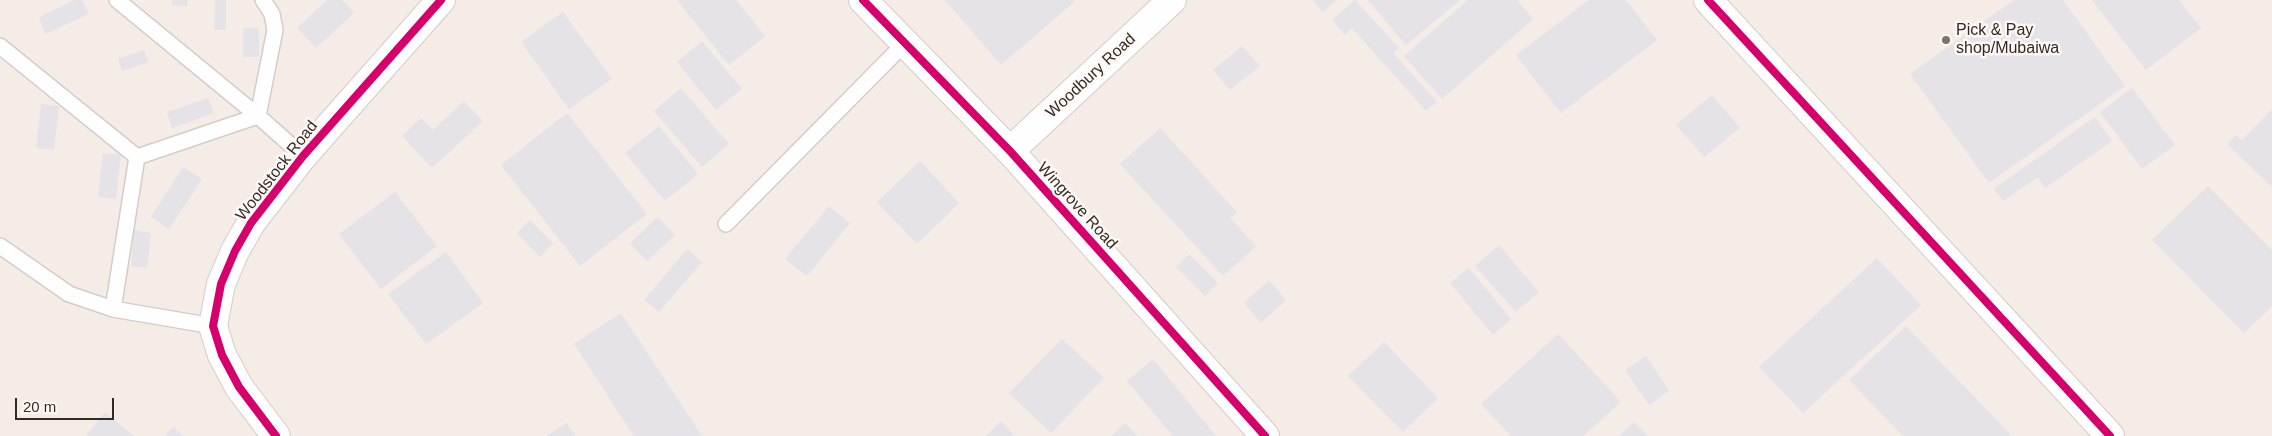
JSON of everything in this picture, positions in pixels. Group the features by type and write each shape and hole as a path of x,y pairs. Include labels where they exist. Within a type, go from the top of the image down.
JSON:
{"street":[{"name":"Woodstock Road","path":"276,436 238,387 222,355 213,326 220,284 234,251 251,223 303,156 441,0"},
{"name":"Wingrove Road","path":"863,0 1010,151 1265,436"},
{"name":"Woodbury Road","path":"1010,151 1172,0"},
{"path":"1708,0 2110,436"}],"lane":[{"path":"117,0 258,116 303,156"},
{"path":"258,116 275,30 272,14 263,0"},
{"path":"726,224 905,43"},
{"path":"0,46 137,158"},
{"path":"137,158 258,116"},
{"path":"113,309 137,158"},
{"path":"0,246 69,294 113,309 213,326"}],"shaded area":[{"path":"0,0 2272,0 2272,436 0,436"}],"building":[{"path":"74,0 82,0 89,14 45,34 39,17"},
{"path":"172,0 188,0 187,6 172,5"},
{"path":"215,0 226,0 226,30 214,30"},
{"path":"327,0 342,0 354,13 316,48 297,28"},
{"path":"677,0 736,0 765,36 729,65"},
{"path":"945,0 1074,0 1075,1 1001,65"},
{"path":"1313,0 1337,0 1323,12"},
{"path":"1355,0 1399,48 1393,53 1437,102 1426,111 1352,28 1345,35 1332,20"},
{"path":"1368,0 1460,0 1406,45"},
{"path":"1468,0 1517,0 1533,19 1442,99 1404,56"},
{"path":"1589,0 1626,0 1657,40 1561,113 1516,55"},
{"path":"2014,0 2063,0 2125,86 1989,183 1910,74"},
{"path":"2092,0 2179,0 2201,28 2146,70"},
{"path":"563,12 612,79 569,109 521,42"},
{"path":"243,28 259,28 259,57 243,57"},
{"path":"702,41 742,89 716,110 677,62"},
{"path":"1242,46 1260,66 1230,90 1213,70"},
{"path":"144,50 148,62 122,71 118,59"},
{"path":"681,88 729,144 702,167 654,111"},
{"path":"2132,88 2175,145 2142,169 2100,112"},
{"path":"1712,95 1740,128 1704,157 1676,125"},
{"path":"208,98 214,113 172,128 167,112"},
{"path":"464,101 483,121 432,168 402,136 421,118 433,130"},
{"path":"41,104 59,106 54,150 36,148"},
{"path":"2272,109 2272,187 2227,144 2236,135 2242,140"},
{"path":"567,113 647,214 580,266 501,165"},
{"path":"2095,117 2112,141 2045,188 2038,177 2003,201 1994,189"},
{"path":"659,126 698,174 665,201 625,153"},
{"path":"1160,128 1237,212 1230,218 1256,246 1223,276 1120,164"},
{"path":"103,153 121,155 116,199 98,197"},
{"path":"920,161 959,203 917,244 877,202"},
{"path":"183,167 202,179 169,229 151,217"},
{"path":"2208,186 2272,250 2272,306 2244,333 2152,240"},
{"path":"395,192 437,246 381,289 339,234"},
{"path":"829,206 850,223 807,276 785,259"},
{"path":"658,217 675,235 647,261 630,243"},
{"path":"530,220 553,243 540,257 517,233"},
{"path":"134,230 151,233 147,268 131,266"},
{"path":"1499,245 1539,292 1516,312 1475,266"},
{"path":"687,249 702,262 659,312 644,300"},
{"path":"446,252 483,303 426,344 388,294"},
{"path":"1189,254 1218,283 1205,296 1176,267"},
{"path":"1877,258 1921,305 1803,413 1759,367"},
{"path":"1469,268 1511,319 1493,335 1450,283"},
{"path":"1269,280 1286,300 1261,323 1244,303"},
{"path":"621,313 702,436 634,436 574,344"},
{"path":"1906,326 2012,436 1903,436 1849,380"},
{"path":"1558,334 1621,402 1583,436 1511,436 1481,404"},
{"path":"1062,339 1104,378 1051,433 1009,393"},
{"path":"1384,342 1438,398 1403,432 1348,376"},
{"path":"1646,356 1669,391 1649,405 1625,370"},
{"path":"1153,359 1216,436 1173,436 1127,381"},
{"path":"105,412 134,436 86,436"},
{"path":"1001,421 1015,436 986,436"},
{"path":"1634,422 1648,436 1619,436"},
{"path":"567,423 576,436 546,436"},
{"path":"1125,423 1138,436 1111,436"},
{"path":"173,427 184,436 165,436"}],"cycle path":[{"path":"276,436 239,387 222,355 213,326 221,284 235,251 251,223 303,156 441,0"},
{"path":"863,0 1010,151 1265,436"},
{"path":"1708,0 2110,436"}],"place":[{"name":"Pick & Pay shop/Mubaiwa","path":"1946,40"}]}
